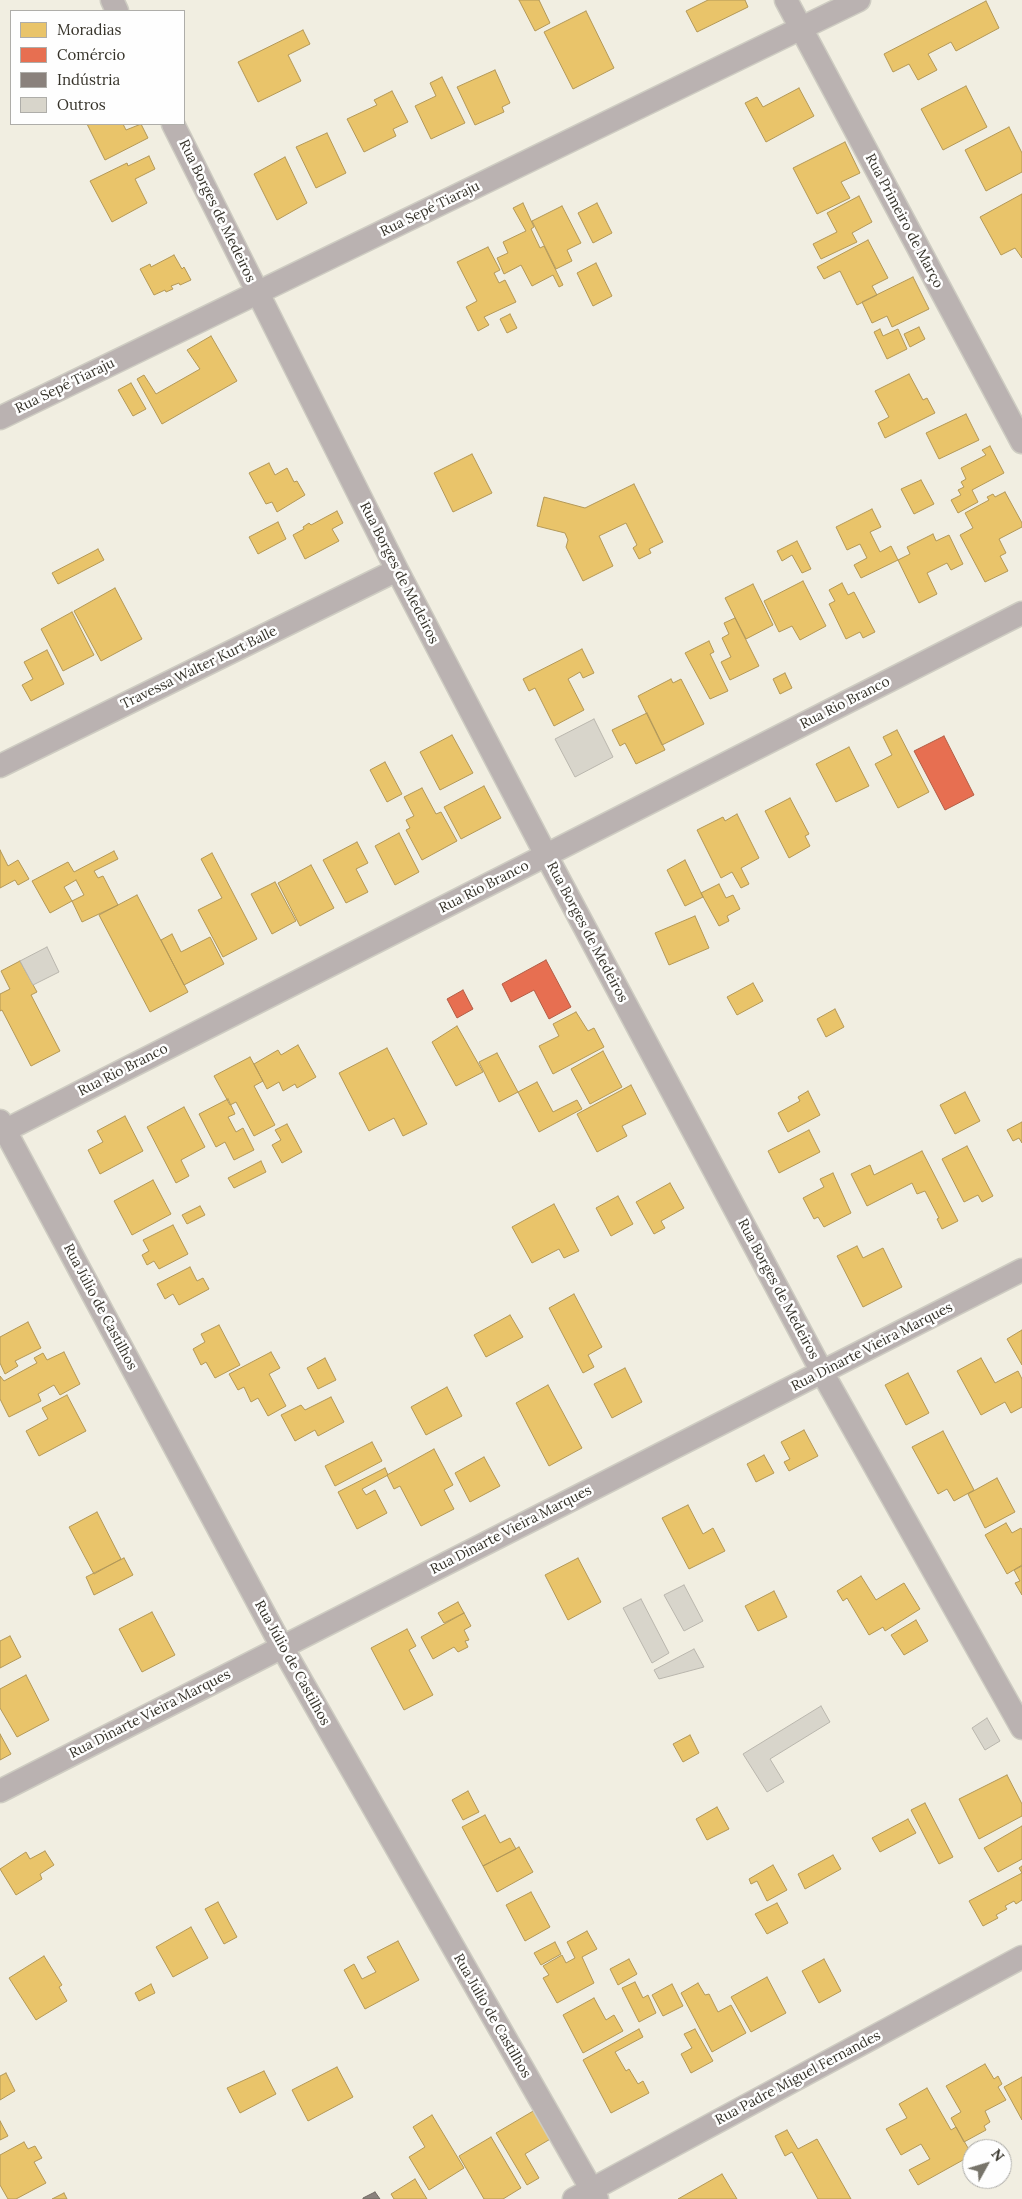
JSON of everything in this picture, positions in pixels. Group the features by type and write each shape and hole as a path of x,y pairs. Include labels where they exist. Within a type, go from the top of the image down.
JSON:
{"street":[{"name":"Rua Primeiro de Março","path":"786,0 1022,442"},
{"name":"Rua Sepé Tiaraju","path":"0,418 859,0"},
{"name":"Rua Borges de Medeiros","path":"173,125 397,570 546,855 822,1372 1022,1728"},
{"name":"Travessa Walter Kurt Balle","path":"0,766 397,570"},
{"name":"Rua Rio Branco","path":"2,1128 1022,613"},
{"name":"Rua Júlio de Castilhos","path":"2,1128 282,1647 587,2196"},
{"name":"Rua Dinarte Vieira Marques","path":"0,1791 1022,1270"},
{"name":"Rua Padre Miguel Fernandes","path":"587,2196 1022,1957"}],"building: Moradias":[{"path":"519,0 539,0 550,23 535,31"},
{"path":"708,0 745,0 748,7 697,32 686,11"},
{"path":"986,1 999,28 956,51 951,42 928,54 937,70 918,80 909,64 893,72 884,54"},
{"path":"586,11 614,68 573,89 544,32"},
{"path":"303,30 310,44 288,55 301,81 258,102 238,62"},
{"path":"495,70 510,103 502,107 504,112 475,125 457,87"},
{"path":"442,77 465,123 431,139 415,106 436,96 430,83"},
{"path":"966,86 987,127 943,150 921,109"},
{"path":"799,88 814,116 766,142 745,103 757,97 763,107"},
{"path":"392,91 408,122 393,129 396,136 364,152 347,119 377,105 374,100"},
{"path":"88,125 124,125 126,130 142,125 148,138 105,160"},
{"path":"1009,127 1022,153 1022,172 986,191 965,150"},
{"path":"327,133 346,173 316,188 296,147"},
{"path":"845,142 860,173 841,182 850,198 817,214 793,168"},
{"path":"149,156 155,169 135,179 147,203 112,222 90,181 127,163 128,166"},
{"path":"285,157 307,203 277,220 254,174"},
{"path":"1022,194 1022,258 1015,248 1001,255 980,217"},
{"path":"859,196 872,222 852,233 857,242 821,259 813,244 837,232 827,213"},
{"path":"523,203 534,227 531,229 540,248 544,246 563,285 559,287 553,275 532,286 521,265 504,274 497,258 508,253 503,242 526,231 513,208"},
{"path":"597,203 612,233 593,243 578,213"},
{"path":"562,206 581,243 567,250 572,261 556,269 532,221"},
{"path":"868,240 888,278 872,286 877,295 857,305 840,271 824,279 817,267"},
{"path":"488,247 500,270 494,273 499,283 505,280 516,302 484,317 489,325 478,331 466,307 477,301 457,262"},
{"path":"174,255 182,269 184,267 191,280 180,285 179,283 171,286 173,289 154,295 140,269 150,264 151,267"},
{"path":"596,263 612,296 593,306 577,273"},
{"path":"913,277 929,309 892,327 887,316 872,323 862,302"},
{"path":"510,314 517,328 507,333 500,319"},
{"path":"919,327 925,339 910,347 904,334"},
{"path":"880,329 883,336 898,329 907,349 887,359 874,332"},
{"path":"211,336 237,381 162,424 137,379 144,375 156,394 200,369 187,350"},
{"path":"909,374 923,400 927,398 935,413 885,438 878,423 889,417 875,391"},
{"path":"131,383 146,409 133,416 118,390"},
{"path":"966,414 979,440 939,459 926,433"},
{"path":"990,446 1004,473 972,490 978,502 958,513 951,500 961,495 958,490 964,487 961,482 966,479 961,468 986,455 982,450"},
{"path":"472,454 492,493 453,512 434,473"},
{"path":"269,463 275,475 287,468 294,482 297,481 305,495 277,512 272,502 266,504 249,473"},
{"path":"921,480 934,504 914,514 901,489"},
{"path":"634,484 663,542 649,549 651,553 639,559 633,548 637,545 626,523 599,536 613,566 583,581 566,547 568,540 565,533 537,526 544,497 585,508"},
{"path":"1005,492 1022,523 1022,527 999,539 1006,553 1000,556 1008,571 985,582 960,535 973,528 965,513 989,500 987,497 993,494 995,497"},
{"path":"872,509 881,527 870,532 880,552 891,546 898,560 861,578 854,565 867,558 860,544 847,550 836,527"},
{"path":"337,511 343,523 332,529 339,541 305,559 293,535 304,529 303,527 309,523 311,525"},
{"path":"278,522 286,539 258,554 249,537"},
{"path":"933,534 936,541 949,535 963,564 951,570 947,563 927,573 937,594 919,603 898,560 910,554 907,547"},
{"path":"797,541 811,569 802,573 792,555 782,561 777,551"},
{"path":"98,549 104,560 58,584 52,573"},
{"path":"803,581 826,626 800,640 792,626 779,632 764,601"},
{"path":"842,583 848,595 854,592 875,632 863,638 860,632 846,639 829,604 835,601 829,590"},
{"path":"753,584 773,625 746,639 725,598"},
{"path":"115,588 142,639 101,661 74,611"},
{"path":"72,612 94,655 63,671 41,629"},
{"path":"735,618 759,666 730,680 721,662 731,657 722,638 729,634 724,623"},
{"path":"709,641 714,652 710,654 728,691 710,699 685,653"},
{"path":"582,649 594,673 583,678 580,672 568,679 584,710 554,726 535,688 529,691 523,679"},
{"path":"47,650 64,684 31,701 22,685 33,679 24,662"},
{"path":"785,673 792,688 780,694 773,679"},
{"path":"671,679 673,683 681,679 704,724 662,745 638,696"},
{"path":"647,713 665,750 636,764 625,743 620,746 612,730"},
{"path":"897,730 929,792 898,808 875,764 892,755 883,737"},
{"path":"452,735 473,773 440,790 420,752"},
{"path":"849,747 869,786 836,802 816,764"},
{"path":"385,762 402,794 387,802 370,770"},
{"path":"484,786 501,818 461,839 444,807"},
{"path":"422,788 436,814 441,812 457,841 422,860 406,830 410,828 406,820 414,816 404,797"},
{"path":"790,798 809,834 805,836 810,846 789,858 765,811"},
{"path":"737,814 759,858 741,868 749,884 741,888 732,872 721,878 697,830 723,817 725,821"},
{"path":"399,833 419,872 395,885 375,846"},
{"path":"357,842 368,863 356,869 368,892 346,903 323,860"},
{"path":"0,850 8,866 18,860 29,879 18,885 15,880 0,888"},
{"path":"114,851 118,859 94,871 98,878 103,876 118,905 82,922 72,901 50,913 32,881 68,862 74,872","holes":["76,880 84,895 72,901 64,887"]},
{"path":"212,853 257,939 223,957 198,910 222,898 201,859"},
{"path":"685,860 703,897 685,906 667,870"},
{"path":"311,865 334,908 300,926 278,883"},
{"path":"275,882 296,921 272,934 251,894"},
{"path":"719,884 726,898 733,895 740,909 727,916 729,921 719,926 701,893"},
{"path":"137,895 188,992 150,1012 99,915"},
{"path":"695,916 709,948 669,965 655,933"},
{"path":"172,934 181,952 210,937 224,964 184,985 161,940"},
{"path":"20,961 37,992 31,995 60,1051 31,1066 2,1010 0,1011 0,994 10,989 1,971"},
{"path":"753,983 763,1001 737,1015 727,997"},
{"path":"835,1009 844,1027 826,1037 817,1019"},
{"path":"576,1012 588,1031 594,1028 604,1047 553,1074 539,1046 559,1036 553,1024"},
{"path":"457,1026 483,1072 456,1086 432,1042"},
{"path":"298,1045 316,1077 297,1088 295,1084 283,1091 279,1082 267,1089 254,1064 278,1050 281,1055"},
{"path":"387,1048 427,1124 403,1136 394,1118 369,1131 339,1073"},
{"path":"603,1051 622,1087 590,1104 571,1069"},
{"path":"497,1053 518,1092 499,1102 479,1062"},
{"path":"250,1057 263,1081 254,1086 275,1125 254,1136 236,1102 230,1105 214,1076"},
{"path":"537,1082 553,1112 577,1100 582,1109 539,1132 518,1092"},
{"path":"631,1085 646,1114 622,1126 627,1136 597,1152 577,1114"},
{"path":"808,1091 820,1115 788,1132 778,1113 800,1101 798,1097"},
{"path":"965,1092 980,1121 955,1134 940,1105"},
{"path":"228,1099 235,1114 228,1117 236,1132 243,1128 254,1150 234,1160 225,1142 216,1147 199,1114"},
{"path":"184,1107 205,1147 181,1160 189,1176 176,1183 147,1127"},
{"path":"125,1116 143,1151 100,1174 88,1150 103,1142 97,1131"},
{"path":"1022,1122 1022,1143 1019,1138 1013,1141 1007,1130"},
{"path":"287,1124 302,1152 282,1163 272,1145 281,1140 275,1130"},
{"path":"809,1130 820,1152 779,1173 768,1151"},
{"path":"967,1146 993,1196 982,1202 978,1195 964,1202 942,1159"},
{"path":"922,1151 958,1221 942,1229 937,1219 939,1218 925,1191 917,1194 912,1183 867,1206 851,1174 870,1165 874,1175"},
{"path":"261,1161 266,1172 234,1188 228,1178"},
{"path":"833,1173 851,1213 824,1227 818,1217 814,1219 803,1198 824,1187 820,1179"},
{"path":"153,1180 171,1214 132,1235 114,1201"},
{"path":"670,1183 684,1208 661,1221 665,1228 654,1234 636,1202"},
{"path":"618,1196 633,1224 611,1236 596,1208"},
{"path":"554,1204 579,1251 564,1258 559,1249 532,1263 512,1227"},
{"path":"200,1206 205,1215 187,1224 182,1215"},
{"path":"173,1225 188,1254 159,1269 154,1261 147,1265 142,1255 149,1251 143,1240"},
{"path":"857,1246 863,1258 883,1248 902,1287 863,1307 837,1256"},
{"path":"190,1267 197,1281 203,1278 209,1289 179,1305 173,1294 165,1299 157,1284"},
{"path":"574,1294 602,1347 588,1355 594,1367 583,1373 549,1308"},
{"path":"510,1315 523,1337 486,1357 474,1335"},
{"path":"28,1322 41,1348 15,1361 18,1366 5,1374 0,1363 0,1337"},
{"path":"219,1325 240,1365 215,1378 206,1362 201,1365 193,1349 205,1342 201,1334"},
{"path":"1022,1330 1022,1365 1007,1339"},
{"path":"64,1352 80,1384 60,1395 54,1385 38,1394 41,1401 9,1417 0,1399 0,1376 4,1381 37,1363 34,1358 43,1353 47,1360"},
{"path":"271,1352 280,1368 269,1374 286,1406 268,1416 258,1398 251,1402 244,1387 238,1390 229,1374"},
{"path":"325,1358 336,1380 318,1389 307,1368"},
{"path":"981,1358 995,1383 1018,1371 1022,1379 1022,1407 1011,1413 1005,1402 981,1415 957,1371"},
{"path":"625,1368 642,1402 612,1418 594,1384"},
{"path":"908,1373 929,1413 906,1425 885,1385"},
{"path":"548,1385 582,1448 549,1466 516,1403"},
{"path":"447,1387 462,1416 426,1435 411,1407"},
{"path":"67,1395 86,1431 39,1456 26,1431 48,1419 42,1408"},
{"path":"331,1397 344,1422 318,1436 315,1430 295,1441 281,1415 301,1405 305,1410"},
{"path":"804,1430 818,1456 789,1471 784,1462 790,1459 781,1442"},
{"path":"943,1431 974,1490 954,1501 947,1489 938,1494 912,1447"},
{"path":"372,1442 382,1461 335,1486 325,1466"},
{"path":"434,1449 453,1485 444,1490 454,1509 421,1526 400,1486 394,1489 387,1475"},
{"path":"764,1455 774,1473 756,1482 747,1464"},
{"path":"484,1457 500,1486 470,1502 455,1473"},
{"path":"385,1468 388,1475 362,1489 366,1495 375,1490 387,1513 357,1529 338,1492"},
{"path":"997,1478 1015,1512 985,1528 968,1494"},
{"path":"688,1505 703,1534 713,1528 725,1551 689,1569 662,1518"},
{"path":"97,1512 121,1559 94,1574 69,1527"},
{"path":"1006,1523 1012,1533 1021,1528 1022,1530 1022,1565 1007,1574 985,1535"},
{"path":"124,1558 133,1575 94,1595 86,1577"},
{"path":"578,1558 601,1602 568,1620 545,1575"},
{"path":"1022,1566 1022,1595 1015,1583 1020,1581 1014,1570"},
{"path":"861,1576 876,1600 904,1583 920,1609 885,1631 883,1627 869,1635 847,1598 843,1601 837,1591"},
{"path":"774,1591 787,1617 758,1631 745,1606"},
{"path":"458,1602 464,1613 444,1623 438,1613"},
{"path":"152,1612 175,1655 142,1672 119,1629"},
{"path":"464,1613 471,1626 464,1630 469,1640 465,1641 468,1647 458,1652 454,1647 433,1659 421,1637"},
{"path":"916,1620 928,1641 904,1655 891,1635"},
{"path":"407,1629 416,1646 409,1650 433,1695 404,1710 371,1648"},
{"path":"10,1636 21,1657 0,1668 0,1641"},
{"path":"26,1675 49,1720 17,1737 0,1708 0,1689"},
{"path":"0,1734 11,1754 0,1760"},
{"path":"690,1735 699,1753 683,1762 673,1744"},
{"path":"1007,1775 1022,1804 1022,1816 979,1839 959,1799"},
{"path":"468,1791 479,1812 463,1820 452,1800"},
{"path":"925,1803 953,1857 939,1864 911,1810"},
{"path":"717,1807 729,1829 707,1840 696,1819"},
{"path":"485,1815 500,1843 510,1838 516,1849 483,1866 462,1827"},
{"path":"908,1819 916,1833 880,1852 872,1838"},
{"path":"1022,1826 1022,1859 998,1872 984,1848"},
{"path":"519,1847 533,1872 497,1892 483,1866"},
{"path":"45,1851 54,1865 40,1874 42,1879 16,1895 0,1869 26,1852 30,1859"},
{"path":"833,1855 841,1869 805,1889 798,1874"},
{"path":"773,1865 787,1890 767,1901 757,1881 751,1884 749,1879"},
{"path":"1022,1873 1022,1900 1016,1904 1014,1901 1005,1906 1007,1909 996,1915 998,1918 983,1926 969,1901"},
{"path":"531,1892 550,1927 525,1941 506,1905"},
{"path":"218,1902 237,1937 224,1944 205,1909"},
{"path":"777,1903 788,1923 767,1934 755,1914"},
{"path":"191,1927 208,1958 173,1977 156,1947"},
{"path":"587,1931 597,1949 582,1957 594,1983 557,2003 543,1978 549,1975 543,1966 562,1955 566,1963 575,1958 567,1942"},
{"path":"398,1941 419,1980 365,2009 344,1970 354,1964 362,1979 376,1972 367,1957"},
{"path":"555,1942 561,1954 541,1965 534,1953"},
{"path":"44,1956 62,1985 59,1987 67,2001 36,2020 9,1978"},
{"path":"629,1959 637,1974 618,1985 610,1969"},
{"path":"824,1959 841,1991 819,2003 802,1971"},
{"path":"767,1977 786,2013 751,2032 731,1997"},
{"path":"635,1982 643,1998 648,1995 656,2013 639,2022 622,1988"},
{"path":"698,1983 705,1995 709,1994 718,2012 731,2005 746,2033 712,2052 681,1993"},
{"path":"151,1984 155,1993 139,2001 135,1993"},
{"path":"672,1984 683,2006 663,2016 652,1995"},
{"path":"594,1998 606,2020 614,2015 623,2031 583,2053 563,2015"},
{"path":"639,2029 643,2037 615,2052 626,2071 629,2069 638,2084 643,2081 649,2093 611,2113 583,2060"},
{"path":"695,2029 713,2061 691,2073 681,2054 692,2048 684,2034"},
{"path":"985,2064 994,2079 998,2076 1002,2084 998,2087 1006,2100 985,2111 990,2122 984,2126 986,2130 970,2139 962,2139 951,2118 961,2112 946,2086"},
{"path":"337,2067 353,2097 308,2121 292,2090"},
{"path":"264,2071 276,2094 240,2113 227,2088"},
{"path":"6,2073 15,2091 0,2100 0,2076"},
{"path":"1022,2077 1022,2120 1004,2087"},
{"path":"927,2088 951,2130 956,2127 963,2139 962,2161 918,2185 909,2170 930,2159 921,2144 901,2155 886,2129 907,2118 899,2104"},
{"path":"535,2110 552,2138 525,2154 539,2178 527,2185 496,2133"},
{"path":"432,2115 464,2168 429,2190 409,2157 425,2147 413,2127"},
{"path":"0,2121 8,2136 0,2140"},
{"path":"787,2130 798,2149 817,2139 851,2199 818,2199 792,2152 785,2156 775,2136"},
{"path":"491,2137 521,2188 503,2199 484,2199 459,2156"},
{"path":"24,2142 28,2149 35,2146 42,2158 34,2162 46,2183 16,2199 8,2199 0,2185 0,2155"},
{"path":"722,2174 737,2199 678,2199"},
{"path":"415,2179 427,2199 394,2199 391,2194"},
{"path":"64,2193 67,2199 52,2199"}],"building: Comércio":[{"path":"944,736 974,795 945,810 914,751"},
{"path":"546,960 571,1007 549,1019 534,990 511,1002 502,984"},
{"path":"463,990 473,1009 457,1018 447,999"}],"building: Indústria":[{"path":"375,2192 380,2199 363,2199 363,2198"}],"building: Outros":[{"path":"594,719 613,757 575,777 555,739"},
{"path":"47,947 59,972 33,985 20,961"},
{"path":"684,1585 703,1621 684,1631 664,1595"},
{"path":"641,1599 669,1653 652,1663 623,1608"},
{"path":"694,1649 704,1667 659,1679 654,1670"},
{"path":"821,1706 830,1722 770,1759 784,1782 767,1792 743,1754"},
{"path":"987,1718 1000,1741 985,1750 972,1728"}]}
